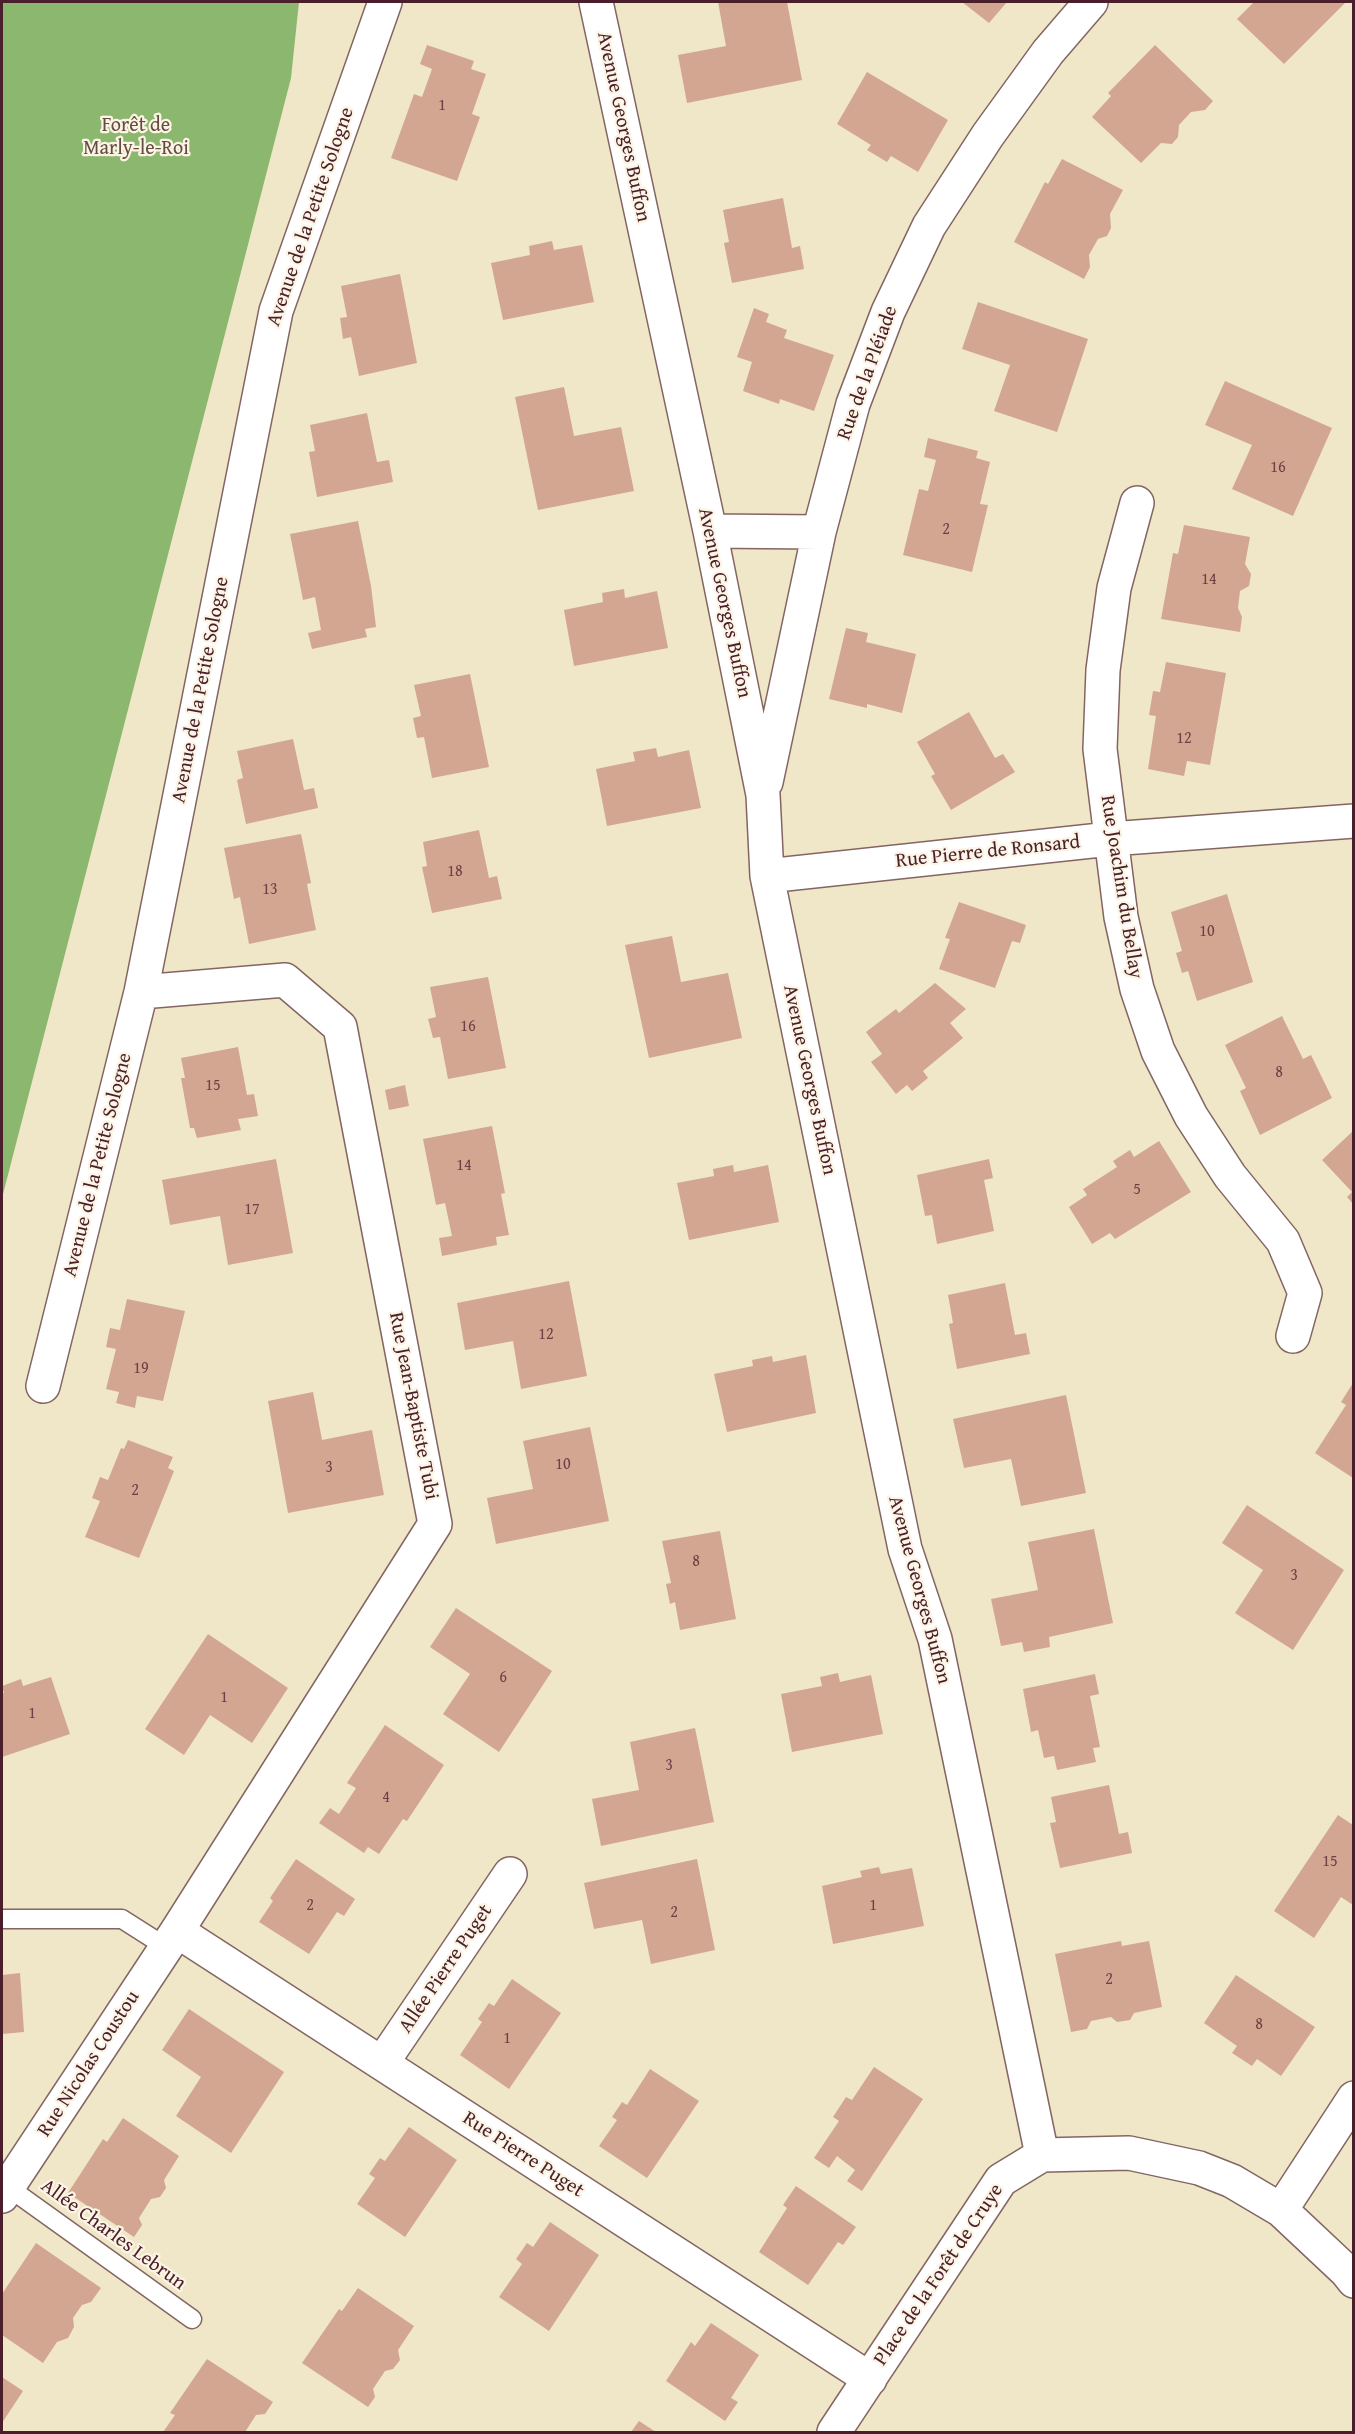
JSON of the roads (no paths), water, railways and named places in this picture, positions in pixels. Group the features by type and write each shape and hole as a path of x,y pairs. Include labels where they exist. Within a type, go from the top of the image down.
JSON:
{"street":[{"name":"Avenue de la Petite Sologne","path":"43,1386 141,992 276,311 384,2"},
{"name":"Avenue Georges Buffon","path":"596,2 710,531 763,795 767,876 905,1549 935,1640 1042,2155"},
{"name":"Rue de la Pléiade","path":"763,795 819,532 853,404 888,312 929,226 994,126 1048,52 1091,2"},
{"name":"Rue Joachim du Bellay","path":"1137,503 1114,588 1103,670 1100,749 1121,917 1135,979 1158,1051 1191,1116 1225,1167 1283,1241 1305,1293 1293,1336"},
{"path":"710,531 819,532"},
{"name":"Rue Pierre de Ronsard","path":"767,876 1110,839 1353,821"},
{"name":"Rue Jean-Baptiste Tubi","path":"141,992 285,980 340,1027 435,1524 171,1939"},
{"name":"Allée Pierre Puget","path":"382,2063 510,1874"},
{"name":"Rue Pierre Puget","path":"171,1939 382,2063 870,2379"},
{"name":"Rue Nicolas Coustou","path":"4,2192 171,1939"},
{"path":"1281,2210 1353,2098"},
{"path":"1042,2155 1129,2153 1199,2168 1232,2181 1281,2210 1346,2271 1353,2281"},
{"name":"Place de la Forêt de Cruye","path":"834,2433 1001,2180 1042,2155"}],"lane":[{"path":"2,1919 122,1918 171,1939"},
{"name":"Allée Charles Lebrun","path":"4,2192 192,2319"}],"park label":[{"name":"Forêt de Marly-le-Roi","path":"136,138"}]}
